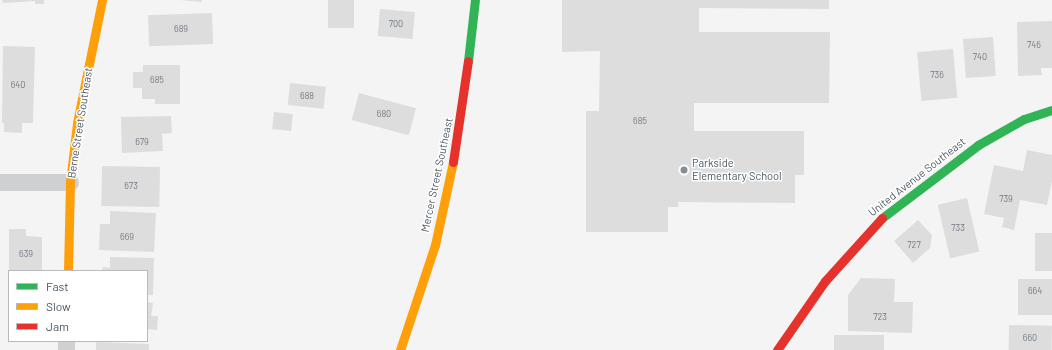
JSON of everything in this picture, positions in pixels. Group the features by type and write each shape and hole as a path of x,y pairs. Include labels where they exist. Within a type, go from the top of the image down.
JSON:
{"street":[{"name":"Berne Street Southeast","path":"68,270 70,182 77,123 102,0"},
{"name":"Mercer Street Southeast","path":"400,350 435,245 458,140 475,0"},
{"name":"United Avenue Southeast","path":"777,350 825,282 881,218 978,145 1024,119 1052,110"},
{"path":"0,182 70,182"}],"building":[{"path":"2,0 44,0 44,4 35,4 35,1 3,3"},
{"path":"180,0 202,0 202,2"},
{"path":"328,0 354,0 354,28 328,28"},
{"path":"562,0 829,0 829,9 699,8 699,32 830,32 829,103 694,103 694,131 804,131 804,175 795,175 795,203 678,202 678,207 668,207 668,232 586,232 586,111 599,111 600,51 562,52"},
{"path":"380,9 415,12 413,39 378,36"},
{"path":"212,13 213,44 149,46 148,15"},
{"path":"1052,21 1052,68 1041,68 1042,75 1018,76 1017,22"},
{"path":"993,37 996,76 966,78 963,39"},
{"path":"3,46 35,47 33,123 22,123 22,133 4,132 4,123 2,123"},
{"path":"953,49 957,98 921,101 917,52"},
{"path":"143,65 180,65 180,104 155,104 155,99 142,99 142,88 133,88 133,72 143,72"},
{"path":"290,83 326,87 324,109 288,105"},
{"path":"359,93 416,108 409,135 352,120"},
{"path":"274,112 293,114 291,131 272,129"},
{"path":"171,116 172,133 162,134 163,151 122,153 121,117"},
{"path":"1027,150 1052,155 1052,181 1047,205 1020,200 1014,230 1002,227 1004,218 984,214 994,165 1023,171"},
{"path":"102,166 160,167 159,207 101,206"},
{"path":"967,198 979,252 950,258 938,205"},
{"path":"110,211 156,213 154,252 99,250 100,224 110,224"},
{"path":"918,220 932,235 930,248 913,263 894,241"},
{"path":"9,229 26,229 26,236 42,237 42,270 9,270"},
{"path":"1035,233 1052,233 1052,271 1035,271"},
{"path":"110,257 154,258 153,295 148,295 148,270 102,270 103,267 110,268"},
{"path":"861,278 895,279 894,302 913,302 912,333 848,331 848,295"},
{"path":"1018,279 1052,279 1052,315 1018,315"},
{"path":"148,302 153,303 151,316 158,316 157,330 148,329"},
{"path":"1009,325 1052,326 1052,350 1009,350"},
{"path":"834,335 884,335 884,350 834,350"},
{"path":"96,342 149,344 149,350 96,350"}],"traffic: fast":[{"path":"468,61 475,0"},
{"path":"882,218 978,145 1024,119 1052,110"}],"traffic: slow":[{"path":"68,270 70,182 77,123 102,0"},
{"path":"400,350 435,245 453,162"}],"traffic: jam":[{"path":"453,162 468,61"},
{"path":"777,350 825,281 882,218"}],"place":[{"name":"Parkside Elementary School","path":"684,170"}]}
